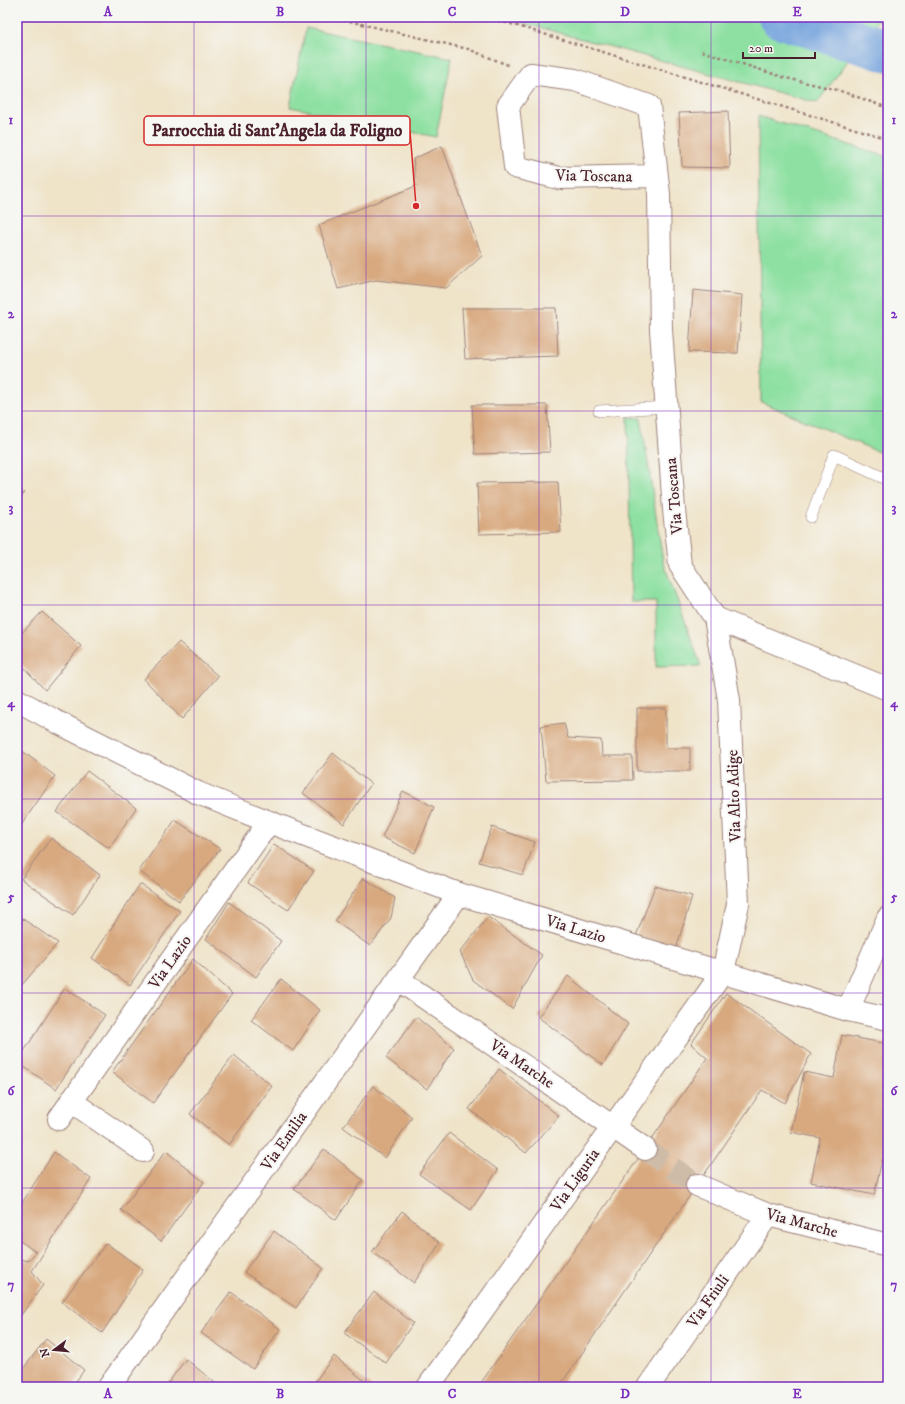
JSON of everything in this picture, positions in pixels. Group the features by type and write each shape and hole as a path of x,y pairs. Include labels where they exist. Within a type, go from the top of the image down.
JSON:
{"street":[{"name":"Via Toscana","path":"657,176 559,178 514,167 508,106 531,74 576,80 650,106 659,194 661,330 680,565 715,618"},
{"path":"715,618 888,689"},
{"name":"Via Alto Adige","path":"715,618 729,700 738,904 723,972"},
{"name":"Via Lazio","path":"17,700 57,722 198,792 269,822 459,894 848,1010 888,1019"},
{"name":"Via Lazio","path":"59,1119 269,822"},
{"name":"Via Emilia","path":"109,1387 459,894"},
{"path":"848,1010 888,918"},
{"name":"Via Liguria","path":"428,1387 723,972"},
{"name":"Via Marche","path":"398,980 645,1149"},
{"path":"71,1101 144,1151"},
{"name":"Via Marche","path":"697,1185 768,1215 888,1245"},
{"name":"Via Friuli","path":"648,1387 768,1215"}],"lane":[{"path":"599,411 667,407"},
{"path":"811,517 834,455 888,480"}],"path":[{"path":"332,17 468,49 531,74"},
{"path":"481,17 510,24 888,139"},
{"path":"702,51 786,78 838,90 888,108"}],"green space":[{"path":"501,17 880,17 817,103"},
{"path":"306,28 452,58 436,137 290,107"},
{"path":"758,116 888,157 888,456 761,402"},
{"path":"628,417 641,418 663,561 701,666 656,667 656,602 631,602"}],"building":[{"path":"728,111 730,168 682,167 679,113"},
{"path":"442,146 482,256 446,288 376,280 338,289 319,225 416,186 413,159"},
{"path":"693,290 742,295 738,353 689,352"},
{"path":"462,308 556,308 558,356 465,359"},
{"path":"472,405 547,405 550,452 475,454"},
{"path":"558,482 561,532 479,534 477,483"},
{"path":"17,486 24,493 17,501"},
{"path":"42,612 81,646 45,690 17,660 17,638"},
{"path":"179,642 218,676 182,719 144,679"},
{"path":"637,708 666,708 666,748 690,748 690,771 637,771"},
{"path":"564,723 568,738 601,740 602,756 632,756 633,780 546,781 541,726"},
{"path":"17,747 55,776 20,827 17,825"},
{"path":"333,753 371,784 344,824 303,793"},
{"path":"87,771 136,808 109,848 57,812"},
{"path":"403,791 434,807 415,853 382,837"},
{"path":"175,820 220,849 179,901 139,871"},
{"path":"492,827 535,842 523,875 479,862"},
{"path":"51,838 100,875 73,915 21,879"},
{"path":"274,844 314,871 288,910 248,883"},
{"path":"363,878 395,898 391,918 370,946 335,921"},
{"path":"140,884 180,911 130,985 92,958"},
{"path":"655,886 692,896 676,949 636,936"},
{"path":"229,902 281,941 256,977 206,939"},
{"path":"17,915 58,943 21,986 17,983"},
{"path":"488,917 542,955 512,1009 473,980 460,952"},
{"path":"193,959 232,994 153,1103 112,1072"},
{"path":"568,976 628,1024 603,1065 538,1017"},
{"path":"281,979 320,1010 293,1051 251,1020"},
{"path":"65,988 105,1015 56,1089 17,1062"},
{"path":"726,993 811,1054 785,1103 762,1090 559,1387 478,1387 707,1058 691,1044"},
{"path":"416,1017 454,1048 427,1089 386,1058"},
{"path":"842,1035 888,1044 888,1162 882,1160 874,1195 811,1182 820,1138 791,1132 804,1072 834,1078"},
{"path":"234,1055 272,1086 229,1145 190,1114"},
{"path":"499,1069 559,1116 526,1153 469,1109"},
{"path":"373,1086 412,1117 385,1158 343,1127"},
{"path":"449,1133 498,1170 471,1210 419,1174"},
{"path":"324,1149 363,1180 336,1220 294,1189"},
{"path":"166,1151 204,1182 161,1241 121,1210"},
{"path":"54,1152 91,1179 32,1271 43,1285 21,1315 17,1312 17,1258 28,1261 36,1252 17,1239 17,1211"},
{"path":"402,1211 440,1243 414,1283 372,1252"},
{"path":"274,1231 323,1268 296,1308 244,1272"},
{"path":"106,1243 143,1270 102,1333 62,1302"},
{"path":"231,1292 280,1329 253,1369 201,1333"},
{"path":"374,1292 413,1323 386,1363 344,1333"},
{"path":"46,1339 84,1370 72,1387 17,1387 17,1377"},
{"path":"334,1356 372,1387 311,1387"},
{"path":"186,1359 220,1387 165,1387"}],"waterway":[{"path":"780,17 888,51"}],"tunnel":[{"path":"645,1149 697,1185"}],"place":[{"name":"Parrocchia di Sant'Angela da Foligno","path":"416,206"}]}
